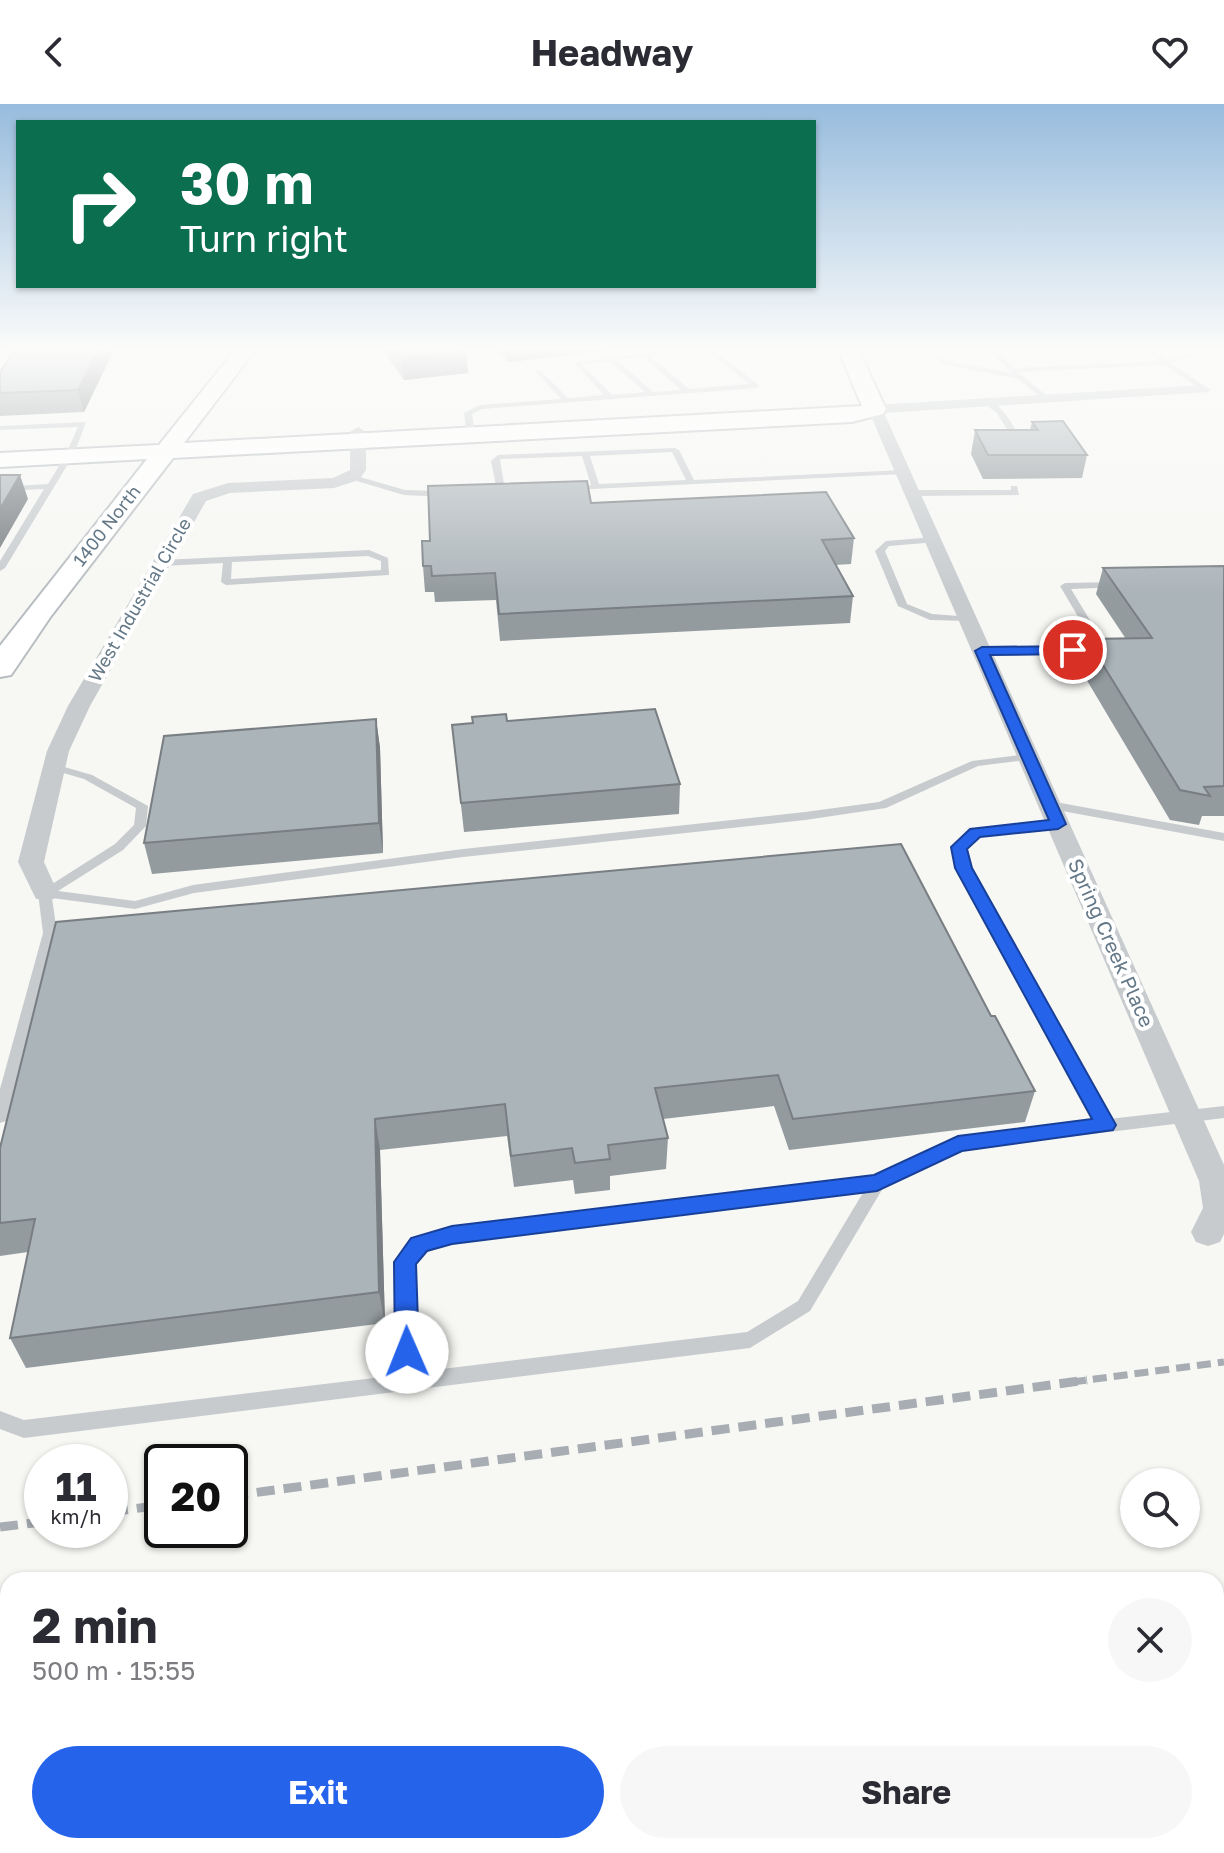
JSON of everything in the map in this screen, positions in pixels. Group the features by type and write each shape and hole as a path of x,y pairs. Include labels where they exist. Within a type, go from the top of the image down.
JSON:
{"street":[{"name":"1400 North","path":"0,668 41,610 181,431"},
{"path":"0,460 71,452 480,431"},
{"name":"Spring Creek Place","path":"885,431 1215,1181 1222,1208 1208,1232"},
{"path":"353,477 358,470 358,437"},
{"path":"0,451 71,452"},
{"name":"West Industrial Circle","path":"45,893 31,862 58,751 79,706 199,498 228,488 334,483 353,477"}],"lane":[{"path":"0,568 71,452 80,431"},
{"path":"1011,431 1020,445"},
{"path":"501,491 495,461 498,457 675,450 691,482"},
{"path":"585,453 596,487"},
{"path":"353,477 404,492 459,493"},
{"path":"565,488 691,482 908,482 1016,493 1014,488"},
{"path":"0,489 50,486"},
{"path":"487,492 517,491"},
{"path":"934,540 886,544 880,551 903,606 930,617 968,619"},
{"path":"162,563 369,553 385,560 386,573 226,582 228,560"},
{"path":"982,651 1103,650 1065,586 1129,585"},
{"path":"45,893 135,905 193,889 313,873 836,812 882,805 976,763 1029,757"},
{"path":"45,893 119,847 140,826 142,806 88,777 54,767"},
{"path":"1105,1125 963,868 959,847 976,833 1054,814 1224,837"},
{"path":"0,1117 50,933 45,893"},
{"path":"408,1382 405,1262 419,1244 452,1235 877,1183 958,1144 1224,1112"},
{"path":"0,1420 24,1429 750,1340 804,1306 877,1183"}],"building":[{"path":"975,431 1070,431 1087,455 988,455"},
{"path":"0,475 20,475 0,509"},
{"path":"587,481 591,503 826,492 854,538 822,540 853,596 499,614 495,573 432,576 431,566 423,566 422,541 430,541 428,486"},
{"path":"1224,566 1224,786 1204,787 1210,796 1180,790 1087,639 1152,638 1103,568"},
{"path":"655,709 680,784 461,803 452,725 473,723 472,717 506,714 507,721"},
{"path":"376,719 379,823 144,843 164,736"},
{"path":"901,844 991,1016 995,1016 1035,1091 793,1119 778,1075 655,1088 668,1138 608,1145 610,1159 575,1163 572,1148 511,1156 505,1104 375,1119 379,1292 10,1338 35,1219 0,1223 0,1148 56,922"}],"railway":[{"path":"1080,1381 1224,1362"},
{"path":"1080,1381 1087,1380"},
{"path":"248,1494 1080,1381"},
{"path":"1072,1382 1080,1381"},
{"path":"128,1510 144,1507"},
{"path":"0,1527 24,1524"}],"route":[{"path":"407,1352 405,1262 419,1244 452,1235 877,1183 958,1144 1105,1125 963,868 959,847 976,833 1058,824 982,651 1073,650"}]}
